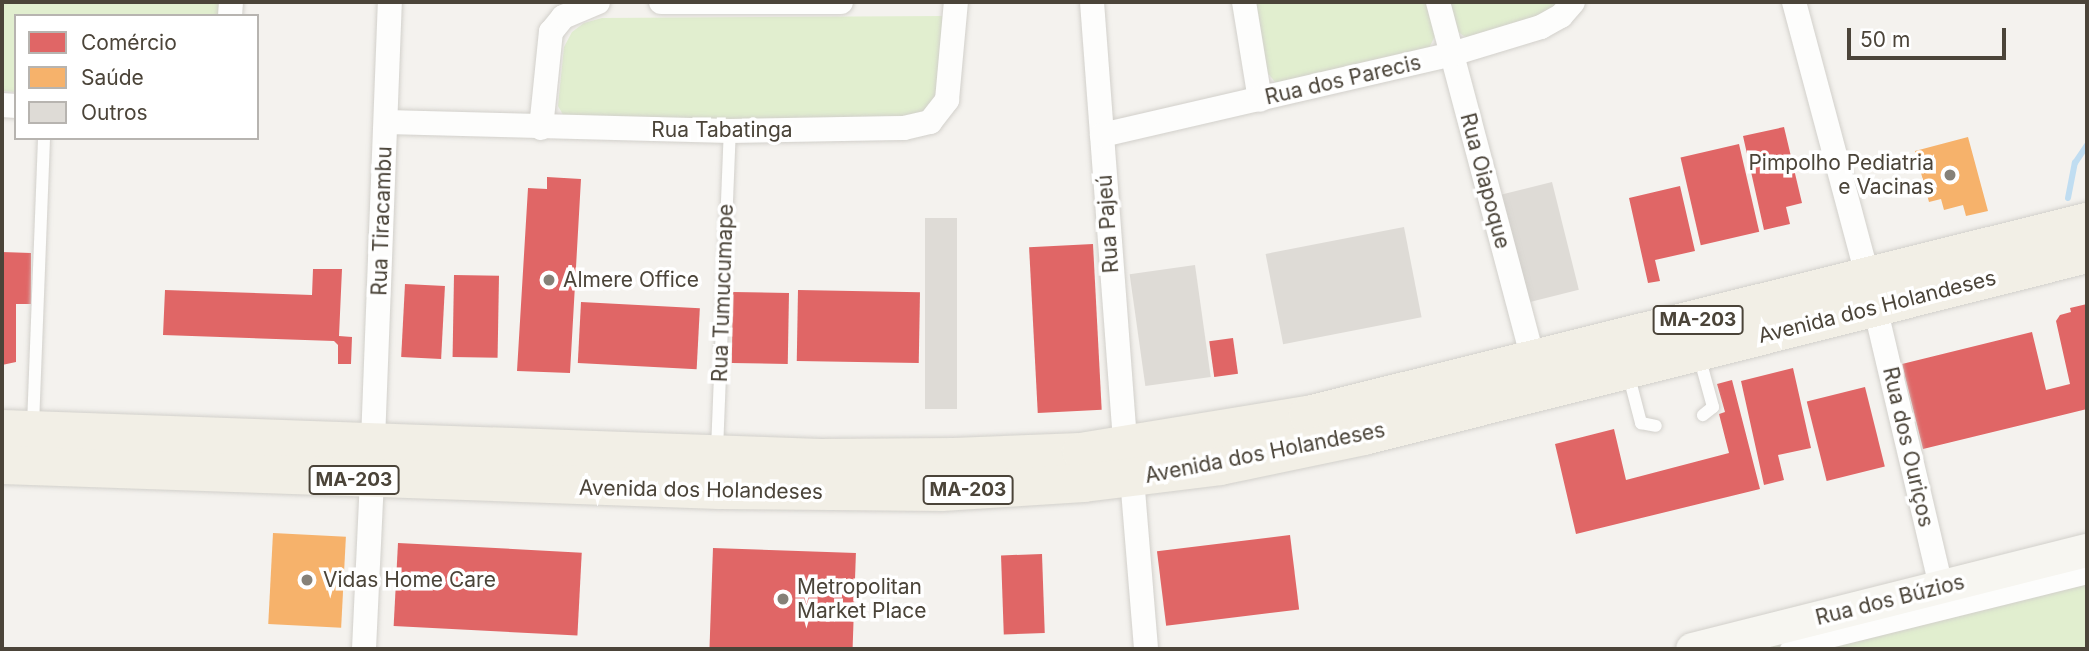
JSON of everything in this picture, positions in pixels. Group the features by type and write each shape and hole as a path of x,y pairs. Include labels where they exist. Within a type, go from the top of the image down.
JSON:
{"main road":[{"name":"Avenida dos Holandeses","path":"17,429 820,458 1081,452 1128,462 1220,466 1364,436 1698,352 2087,222"},
{"name":"Avenida dos Holandeses","path":"2,466 598,488 942,492 1128,462 1533,360 1871,293 2087,254"},
{"path":"124,471 122,449 131,439 231,444 260,437"},
{"path":"296,477 320,468 450,470 458,467 463,460 463,444"},
{"name":"Rua dos Búzios","path":"1692,649 2087,550"}],"street":[{"name":"Rua Tiracambu","path":"373,441 390,2"},
{"path":"541,128 551,32 563,17 598,2"},
{"path":"661,2 841,2"},
{"name":"Rua Tabatinga","path":"386,122 730,131 904,128 930,122 947,100 956,2"},
{"name":"Rua Pajeú","path":"1092,2 1128,462 1146,649"},
{"path":"1244,2 1260,100"},
{"name":"Rua Oiapoque","path":"1437,2 1533,360"},
{"name":"Rua dos Parecis","path":"1102,135 1452,54 1541,27 1561,16 1573,2"},
{"name":"Rua dos Ouriços","path":"1794,2 1871,293 1941,587"},
{"path":"364,649 372,480"},
{"path":"1790,649 2087,575"}],"lane":[{"name":"Rua Tumucumape","path":"716,454 730,131"},
{"path":"17,429 44,140"},
{"path":"1698,352 1713,407 1703,415"},
{"path":"1627,369 1641,423 1656,426"}],"green space":[{"path":"2,2 220,2 221,14 14,14 14,92 2,91"},
{"path":"1258,2 1429,2 1436,34 1427,52 1288,85 1275,82 1267,72 1255,7"},
{"path":"1446,2 1562,2 1554,11 1470,40 1458,32"},
{"path":"943,16 935,101 926,113 905,118 566,120 558,106 564,47 572,32 584,23 602,18"},
{"path":"2087,563 2087,649 1760,649 1944,601"}],"building: Comércio":[{"path":"1784,127 1802,203 1786,207 1790,224 1764,230 1743,136"},
{"path":"1739,144 1759,232 1701,245 1681,157"},
{"name":"Almere Office","path":"547,177 581,179 570,373 517,371 528,188 547,189"},
{"path":"1680,186 1695,251 1655,260 1660,281 1648,283 1629,198"},
{"path":"1093,244 1102,410 1038,413 1029,247"},
{"path":"2,252 31,253 31,304 16,304 16,362 2,365"},
{"path":"313,269 342,269 339,336 352,337 351,364 338,364 338,345 334,341 163,335 165,290 312,295"},
{"path":"454,275 499,276 498,358 453,357"},
{"path":"405,284 445,286 441,359 401,357"},
{"path":"798,290 920,292 919,363 797,361"},
{"path":"733,292 789,293 788,364 732,363"},
{"path":"581,302 700,308 697,369 578,363"},
{"path":"2087,304 2087,409 1923,449 1902,364 2032,332 2046,390 2070,384 2056,321 2060,315 2071,312 2070,308"},
{"path":"1233,338 1238,374 1214,377 1209,341"},
{"path":"1793,368 1811,448 1778,455 1784,480 1764,485 1741,381"},
{"path":"1732,380 1760,489 1576,534 1555,444 1614,429 1626,480 1729,453 1719,414 1725,412 1717,384"},
{"path":"1865,387 1885,467 1827,481 1807,402"},
{"path":"1290,535 1299,609 1166,626 1157,551"},
{"path":"398,543 582,553 577,636 394,626"},
{"name":"Metropolitan Market Place","path":"713,548 856,553 853,649 710,647"},
{"path":"1042,554 1045,633 1004,634 1001,555"}],"building: Saúde":[{"name":"Pimpolho Pediatria e Vacinas","path":"1968,137 1988,211 1966,216 1963,205 1944,210 1941,199 1929,202 1915,151"},
{"name":"Vidas Home Care","path":"273,533 346,537 341,628 268,624"}],"building: Outros":[{"path":"1552,182 1579,290 1523,304 1496,196"},
{"path":"925,218 957,218 957,409 925,409"},
{"path":"1404,227 1422,317 1283,344 1266,254"},
{"path":"1195,265 1211,377 1145,386 1130,274"}],"waterway":[{"path":"2068,198 2075,163 2087,145"}],"place":[{"name":"Pimpolho Pediatria e Vacinas","path":"1950,175"},
{"name":"Almere Office","path":"549,280"},
{"name":"Vidas Home Care","path":"307,580"},
{"name":"Metropolitan Market Place","path":"783,599"}]}
